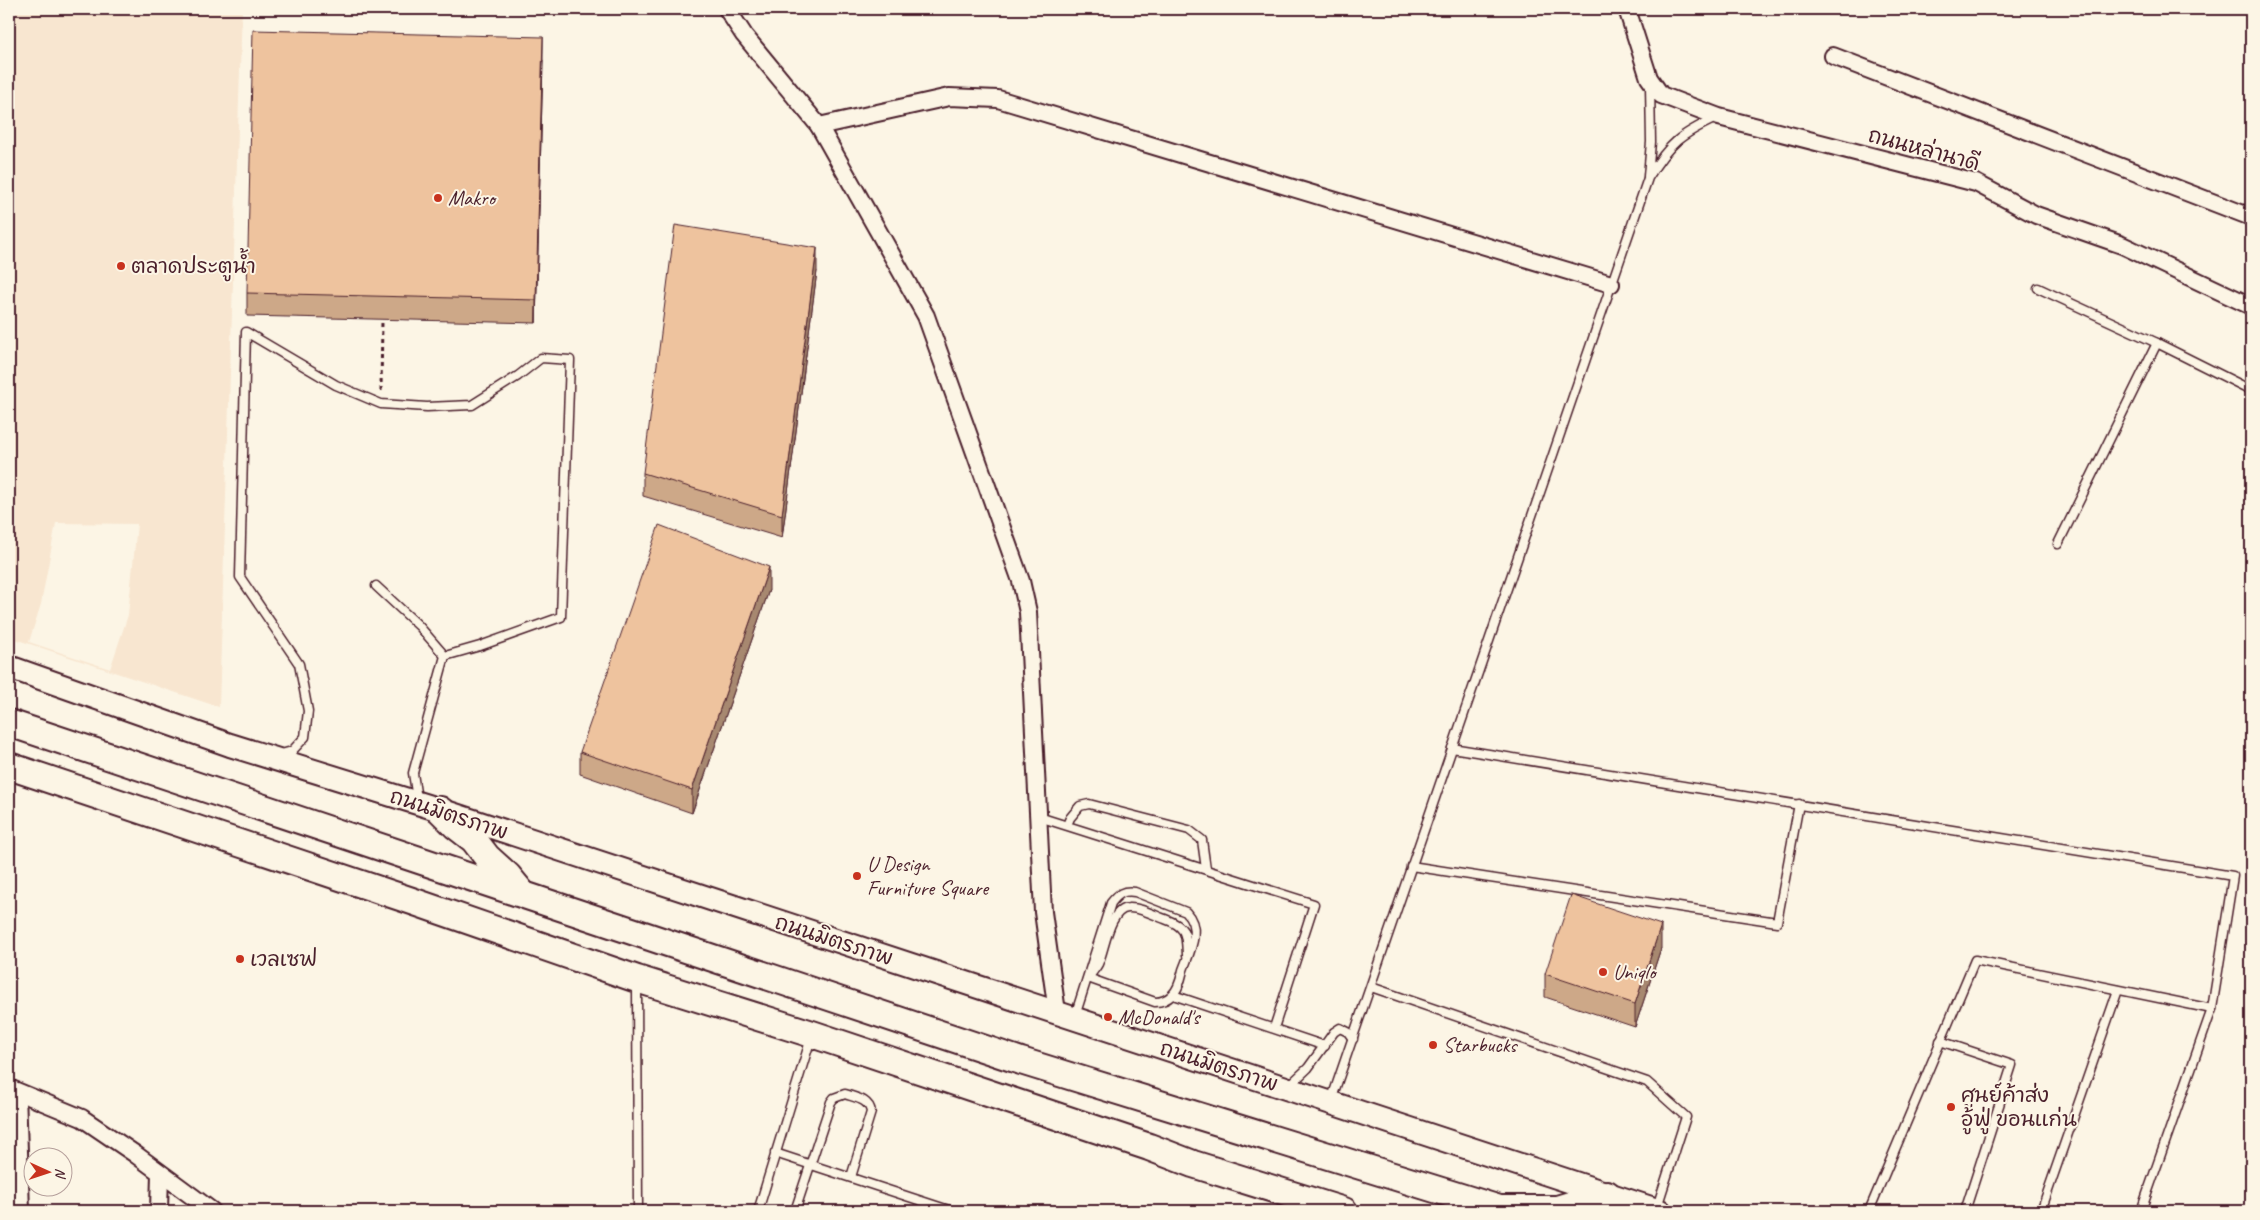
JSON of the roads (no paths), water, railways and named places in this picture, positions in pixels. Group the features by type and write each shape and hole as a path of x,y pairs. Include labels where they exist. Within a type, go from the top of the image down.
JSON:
{"main road":[{"name":"ถนนมิตรภาพ","path":"9,667 267,756 429,806 1658,1211"},
{"path":"9,724 1020,1061 1502,1210 1557,1209 1607,1194"},
{"path":"9,766 412,901 637,979 812,1034 1141,1144 1193,1164 1344,1211"},
{"path":"429,806 474,840 487,857 508,876 523,894"}],"street":[{"path":"727,9 744,35 819,126 926,316 1021,581 1028,612 1044,912 1066,1015"},
{"name":"ถนนหล่านาดี","path":"1627,9 1649,78 1661,95 1720,117 1976,183 2036,215 2122,245 2251,306"},
{"path":"1833,56 2251,217"},
{"path":"819,126 949,97 998,99 1611,284"},
{"path":"21,1211 13,1090 82,1118 212,1211"},
{"path":"160,1173 160,1211"}],"lane":[{"path":"1648,178 1651,98 1649,78"},
{"path":"1330,1103 1648,178 1663,153 1680,136 1720,117"},
{"path":"2038,288 2157,343 2251,390"},
{"path":"267,756 292,752 305,737 308,711 299,664 240,577 246,332 336,385 381,404 427,407 472,405 518,376 541,358 570,360 561,617 480,646 445,656"},
{"path":"2058,544 2157,343"},
{"path":"376,586 419,626 445,656"},
{"path":"429,806 413,773 445,656"},
{"path":"1452,748 2233,876 2212,1009 2141,1211"},
{"path":"1067,825 1080,806 1089,804 1190,830 1202,840 1206,870"},
{"path":"1411,866 1777,922 1799,804"},
{"path":"1039,817 1314,904 1274,1028"},
{"path":"1126,890 1186,912 1191,917 1194,930 1193,943 1173,995 1166,1000 1155,1002 1088,978 1091,962 1111,903 1118,894 1126,890"},
{"path":"1066,1015 1098,964 1114,917 1124,909 1130,908 1177,924 1186,937 1187,961"},
{"path":"1869,1211 1975,960 2212,1009"},
{"path":"637,979 638,1211"},
{"path":"1371,987 1646,1082 1686,1117 1658,1211"},
{"path":"2041,1211 2118,990"},
{"path":"1173,995 1325,1046"},
{"path":"1286,1088 1308,1068 1334,1032 1340,1028 1348,1032 1353,1039"},
{"path":"758,1211 812,1034"},
{"path":"1940,1041 2012,1065 1965,1211"},
{"path":"795,1211 831,1102 834,1098 845,1094 866,1102 870,1106 871,1112 851,1177"},
{"path":"776,1153 952,1211"}],"place":[{"name":"Makro","path":"438,198"},
{"name":"ตลาดประตูน้ำ","path":"121,266"},
{"name":"U Design Furniture Square","path":"857,876"},
{"name":"เวลเซฟ","path":"240,959"},
{"name":"Uniqlo","path":"1603,972"},
{"name":"McDonald's","path":"1108,1017"},
{"name":"Starbucks","path":"1433,1045"},
{"name":"ศูนย์ค้าส่ง อู้ฟู่ ขอนแก่น","path":"1951,1107"}]}
